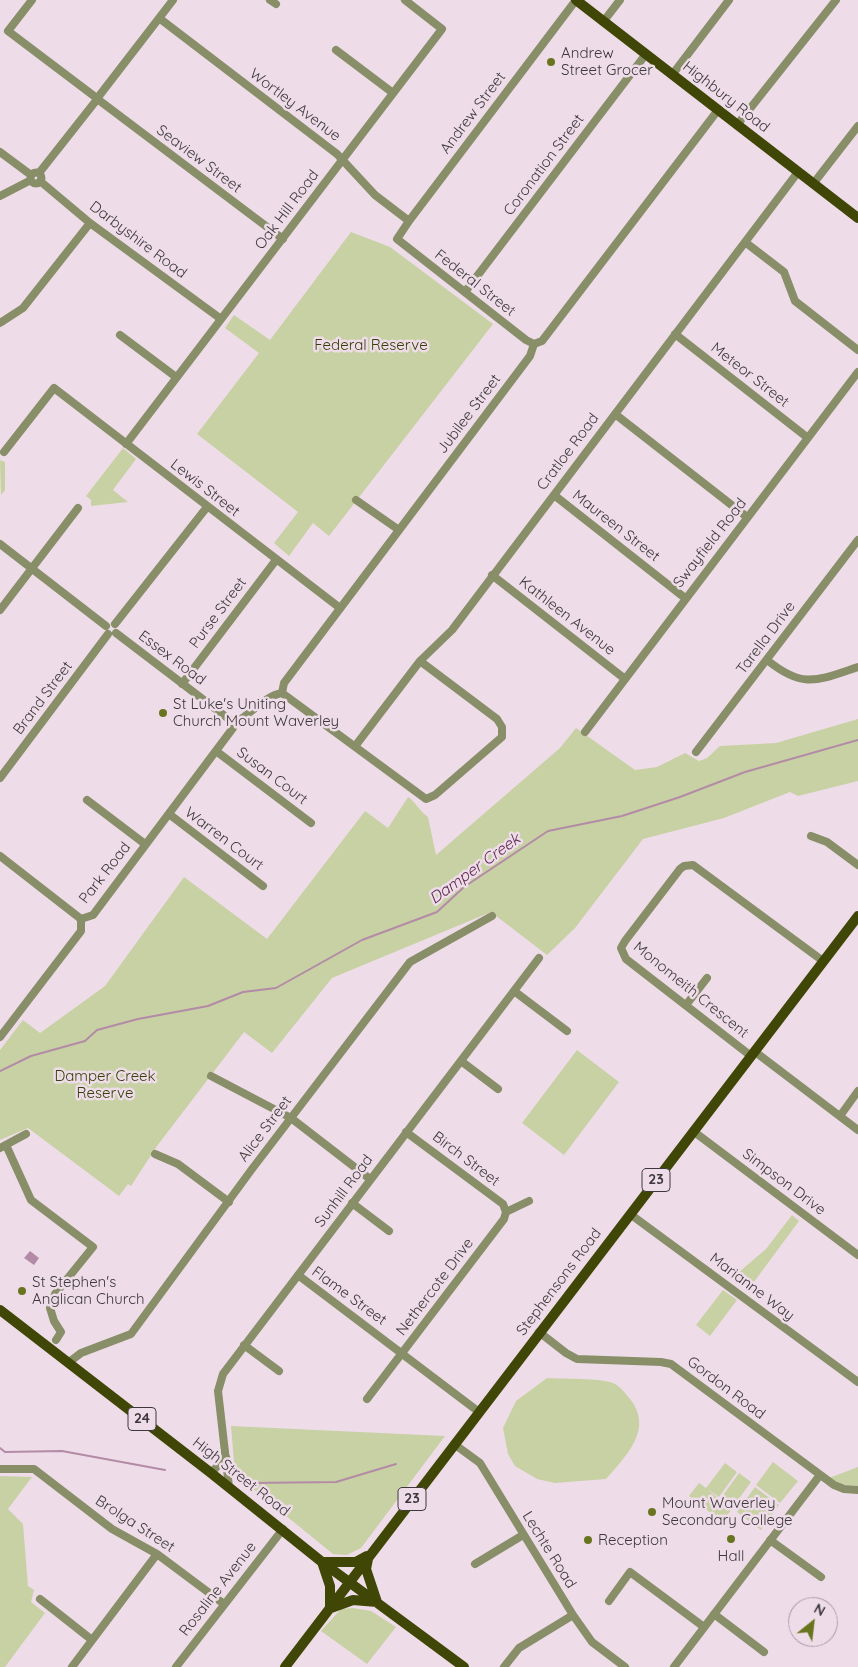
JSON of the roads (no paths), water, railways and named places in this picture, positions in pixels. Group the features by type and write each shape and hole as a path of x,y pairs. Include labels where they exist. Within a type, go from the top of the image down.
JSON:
{"main road":[{"name":"Highbury Road","path":"576,0 858,218"},
{"name":"Stephensons Road","path":"284,1667 858,916"},
{"name":"High Street Road","path":"0,1310 283,1529 322,1562 464,1667"},
{"path":"370,1554 366,1569 378,1602 353,1600 330,1609 330,1586 322,1562 356,1562 370,1554"}],"street":[{"name":"Seaview Street","path":"32,0 8,30 283,239"},
{"path":"0,152 31,178 34,183 172,0"},
{"name":"Oak Hill Road","path":"126,444 442,29 405,0"},
{"name":"Andrew Street","path":"400,243 398,235 576,0"},
{"path":"604,22 620,0"},
{"path":"672,75 728,0"},
{"path":"737,125 836,0"},
{"name":"Wortley Avenue","path":"159,18 342,160 375,195 409,220"},
{"path":"336,50 393,93"},
{"name":"Coronation Street","path":"465,292 646,54"},
{"name":"Jubilee Street","path":"282,693 284,683 530,356 534,344 542,341 718,110"},
{"path":"813,184 858,126"},
{"name":"Cratloe Road","path":"356,746 420,661 452,630 798,172"},
{"name":"Darbyshire Road","path":"40,177 90,223 221,319"},
{"path":"0,196 31,178"},
{"path":"0,323 24,308 90,223"},
{"path":"745,242 786,275 795,301 858,350"},
{"name":"Federal Street","path":"400,243 526,340 534,344"},
{"name":"Meteor Street","path":"675,334 808,438"},
{"path":"120,335 176,378"},
{"name":"Swayfield Road","path":"586,732 685,598 858,372"},
{"name":"Lewis Street","path":"4,452 54,388 206,507 340,608"},
{"path":"614,414 747,518"},
{"name":"Maureen Street","path":"554,494 685,598"},
{"path":"356,500 399,530"},
{"path":"115,624 206,507"},
{"path":"0,610 78,508"},
{"name":"Tarella Drive","path":"696,752 858,540"},
{"path":"0,544 106,626 105,629 108,634 116,633 118,629 115,624"},
{"name":"Purse Street","path":"182,684 276,560"},
{"name":"Kathleen Avenue","path":"492,575 625,679"},
{"path":"106,626 111,623 115,624"},
{"name":"Essex Road","path":"116,633 234,723"},
{"name":"Brand Street","path":"0,778 108,634"},
{"path":"767,660 791,677 805,681 858,667"},
{"path":"234,723 246,717 272,695 282,693 426,799 435,795 502,737 502,727 497,719 420,661"},
{"name":"Park Road","path":"0,1037 81,931 81,919 93,914 233,728 234,723"},
{"name":"Susan Court","path":"216,751 311,823"},
{"path":"87,800 145,844"},
{"name":"Warren Court","path":"169,814 263,886"},
{"path":"811,836 827,842 858,865"},
{"path":"1,858 81,919"},
{"name":"Monomeith Crescent","path":"823,961 693,865 684,866 621,948 626,959 752,1054 858,1130"},
{"name":"Alice Street","path":"68,1363 82,1353 131,1334 291,1118 410,962 492,916"},
{"name":"Sunhill Road","path":"229,1487 218,1391 223,1374 539,958"},
{"path":"686,1005 707,978"},
{"path":"514,991 568,1031"},
{"path":"460,1061 498,1089"},
{"path":"212,1076 291,1118 370,1179"},
{"path":"840,1116 858,1091"},
{"name":"Simpson Drive","path":"693,1131 858,1256"},
{"name":"Birch Street","path":"406,1132 503,1204 506,1212"},
{"path":"26,1134 3,1147 32,1200 93,1246 55,1294 50,1308 54,1321 61,1332 56,1340"},
{"path":"155,1154 178,1164 229,1202"},
{"path":"506,1212 529,1201"},
{"path":"352,1203 389,1231"},
{"name":"Nethercote Drive","path":"367,1399 504,1219 506,1212"},
{"name":"Marianne Way","path":"630,1214 858,1382"},
{"name":"Flame Street","path":"298,1275 479,1412"},
{"name":"Gordon Road","path":"539,1332 566,1354 576,1358 672,1364 820,1475 838,1487 858,1490"},
{"path":"244,1344 279,1371"},
{"name":"Lechte Road","path":"454,1444 480,1463 573,1615 592,1642 624,1667"},
{"path":"211,1473 226,1457"},
{"name":"Brolga Street","path":"0,1469 34,1470 112,1529 157,1554 224,1604"},
{"path":"674,1667 820,1475"},
{"name":"Rosaline Avenue","path":"176,1667 283,1529"},
{"path":"476,1564 524,1536"},
{"path":"770,1540 822,1577"},
{"path":"72,1667 157,1554"},
{"path":"609,1601 630,1572 704,1627"},
{"path":"40,1599 92,1640"},
{"path":"714,1614 764,1652"},
{"path":"504,1667 519,1648 573,1615"}],"waterway":[{"name":"Damper Creek","path":"0,1071 31,1056 85,1041 97,1030 138,1019 208,1006 243,992 276,988 362,940 437,912 464,887 548,831 622,816 680,797 745,772 858,740"},
{"path":"0,1448 5,1452 62,1451 165,1470"},
{"path":"249,1483 336,1482 396,1464"}],"place":[{"name":"Andrew Street Grocer","path":"551,62"},
{"name":"St Luke's Uniting Church Mount Waverley","path":"163,713"},
{"name":"St Stephen's Anglican Church","path":"22,1291"},
{"name":"Mount Waverley Secondary College","path":"652,1512"},
{"name":"Hall","path":"731,1539"},
{"name":"Reception","path":"588,1540"}],"park label":[{"name":"Federal Reserve","path":"371,345"},
{"name":"Damper Creek Reserve","path":"105,1084"}]}
